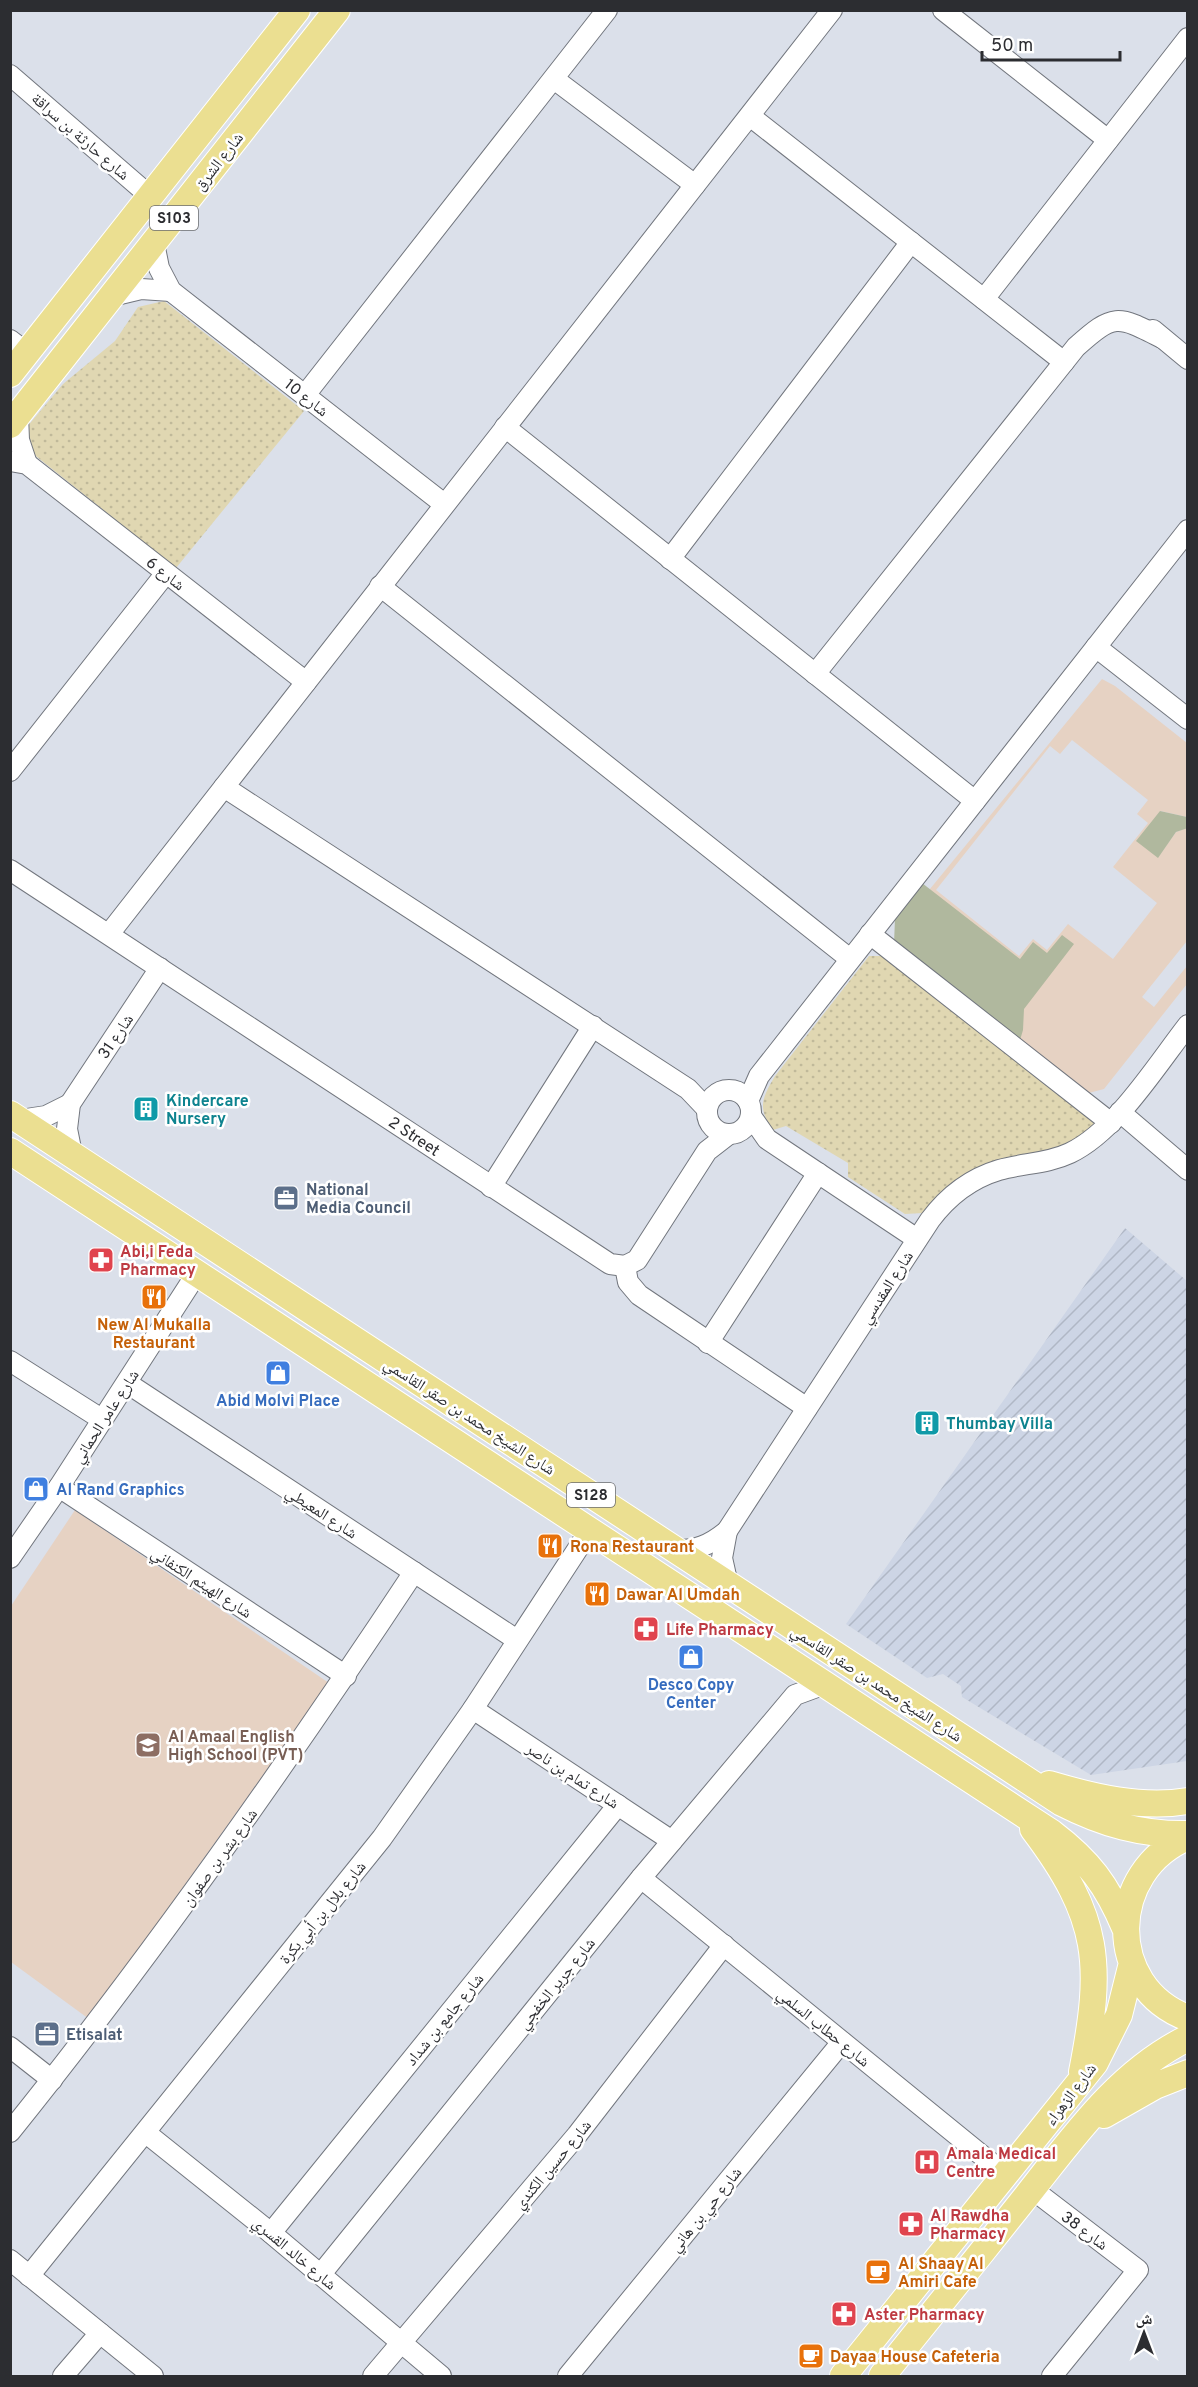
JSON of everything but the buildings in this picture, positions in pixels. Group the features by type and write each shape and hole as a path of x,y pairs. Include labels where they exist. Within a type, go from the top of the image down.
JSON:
{"main road":[{"name":"شارع الشرق","path":"10,374 19,347 108,250 297,10"},
{"name":"شارع الشرق","path":"14,420 337,10"},
{"path":"108,250 90,286 96,297 110,298"},
{"name":"شارع الشيخ محمد بن صقر القاسمي","path":"15,1117 1062,1803 1113,1826 1141,1832 1188,1835"},
{"name":"شارع الشيخ محمد بن صقر القاسمي","path":"10,1151 1022,1814 1076,1852 1097,1874 1113,1900 1125,1928"},
{"path":"401,1407 405,1400 417,1398 477,1433 505,1439"},
{"path":"1016,1774 1082,1794 1132,1802 1188,1801"},
{"path":"1022,1814 1065,1874 1082,1908 1092,1944 1095,1982 1092,2019 1079,2084"},
{"path":"1188,1835 1159,1853 1145,1869 1134,1887 1127,1907 1125,1928 1132,1963 1143,1984 1158,2001 1178,2015 1188,2018"},
{"name":"شارع الزهراء","path":"843,2376 1095,2062 1115,2023 1132,1963"},
{"name":"شارع الزهراء","path":"882,2376 1083,2127 1138,2067 1164,2049 1188,2038"},
{"path":"1083,2127 1155,2086 1188,2073"}],"street":[{"path":"305,395 608,10"},
{"path":"109,934 832,10"},
{"path":"943,10 1108,140"},
{"path":"984,299 1188,38"},
{"name":"شارع حارثة بن سراقة","path":"10,75 151,197"},
{"path":"554,79 696,185"},
{"path":"750,116 984,299 1070,354"},
{"path":"670,559 911,242"},
{"name":"شارع 10","path":"154,243 159,268 171,291 444,504"},
{"path":"110,298 141,289 171,291"},
{"path":"815,674 1070,354 1102,325 1118,320 1135,324 1162,338 1188,359"},
{"name":"شارع 6","path":"14,420 19,440 19,463 306,682"},
{"path":"505,427 975,801"},
{"path":"707,1151 709,1102 738,1100 759,1076 1188,530"},
{"path":"10,771 166,573"},
{"path":"380,586 850,959"},
{"path":"1096,647 1188,719"},
{"path":"224,787 688,1089 721,1133 767,1139"},
{"name":"2 Street","path":"10,870 603,1260 617,1266 625,1266"},
{"path":"870,934 1188,1170"},
{"name":"شارع 31","path":"72,1154 67,1129 70,1104 160,968"},
{"name":"شارع المقدسي","path":"728,1585 722,1558 727,1531 917,1239 943,1203 960,1188 979,1177 1000,1170 1047,1162 1092,1140 1116,1117 1188,1025"},
{"path":"491,1187 593,1026"},
{"path":"688,1089 738,1100 767,1139 917,1239"},
{"path":"738,1100 744,1128 707,1151 637,1260 625,1266 628,1282 639,1295 807,1408"},
{"path":"15,1117 46,1116 70,1104"},
{"path":"708,1343 818,1173"},
{"name":"شارع عامر الحماني","path":"10,1558 103,1420 197,1273"},
{"path":"10,1361 103,1420"},
{"name":"شارع المعيطي","path":"127,1383 518,1640"},
{"name":"شارع الهيثم الكنفاني","path":"59,1487 345,1676"},
{"name":"شارع بلال بن أبي بكرة","path":"29,2276 382,1838 473,1709 590,1530"},
{"name":"شارع المقدسي","path":"674,1550 703,1547 727,1531"},
{"name":"شارع بشر بن صفوان","path":"10,2132 207,1875 414,1572"},
{"path":"792,1662 796,1680 795,1695"},
{"name":"شارع جرير الخفجي","path":"321,2274 641,1878 795,1695 825,1684"},
{"name":"شارع تمام بن ناصر","path":"473,1709 672,1841"},
{"name":"شارع جامع بن شداد","path":"271,2233 618,1805"},
{"name":"شارع حطاب السلمي","path":"641,1878 1006,2175"},
{"name":"شارع حسين الكندي","path":"373,2376 577,2135 724,1945"},
{"name":"شارع حي بن هاني","path":"568,2376 842,2042"},
{"path":"10,2047 52,2080"},
{"name":"شارع خالد القسري","path":"146,2133 321,2274 441,2376"},
{"name":"شارع 38","path":"1032,2189 1137,2270 1052,2376"},
{"path":"10,2260 153,2376"},
{"path":"63,2376 100,2333"}],"shaded area":[{"path":"1102,679 1115,686 1187,743 1187,817 1160,811 1158,857 1176,832 1187,828 1187,941 1142,997 1154,1007 1187,966 1187,984 1104,1089 1081,1095 898,928","holes":["1072,740 1148,800 1137,814 1148,823 1113,867 1157,903 1113,959 1068,924 1047,950 1033,939 1019,956 936,890 1050,746 1060,754"]},
{"path":"1125,1228 1187,1281 1187,1761 1091,1775 962,1697 961,1686 943,1674 927,1678 846,1624"},
{"name":"Al Amaal English High School (PVT)","path":"75,1510 329,1683 89,2019 11,1962 11,1606"}],"sand":[{"path":"164,301 304,411 176,568 27,449 26,428 63,384 115,341 138,307"},
{"path":"869,956 888,956 1097,1124 1073,1144 945,1191 923,1213 905,1214 848,1177 848,1163 786,1126 773,1130 765,1115 763,1103 775,1076"}],"green space":[{"path":"1160,811 1187,817 1188,828 1176,832 1158,858 1136,841"},
{"path":"922,883 1020,959 1033,942 1047,953 1062,935 1074,944 1024,1009 1023,1030 1018,1047 894,944 895,918"}],"place":[{"name":"Kindercare Nursery","path":"146,1109"},
{"name":"National Media Council","path":"286,1198"},
{"name":"Abi,i Feda Pharmacy","path":"101,1260"},
{"name":"New Al Mukalla Restaurant","path":"154,1297"},
{"name":"Abid Molvi Place","path":"278,1373"},
{"name":"Thumbay Villa","path":"927,1423"},
{"name":"Al Rand Graphics","path":"36,1489"},
{"name":"Rona Restaurant","path":"550,1546"},
{"name":"Dawar Al Umdah","path":"597,1594"},
{"name":"Life Pharmacy","path":"646,1629"},
{"name":"Desco Copy Center","path":"691,1657"},
{"name":"Al Amaal English High School (PVT)","path":"148,1745"},
{"name":"Etisalat","path":"47,2034"},
{"name":"Amala Medical Centre","path":"927,2162"},
{"name":"Al Rawdha Pharmacy","path":"911,2224"},
{"name":"Al Shaay Al Amiri Cafe","path":"878,2272"},
{"name":"Aster Pharmacy","path":"844,2314"},
{"name":"Dayaa House Cafeteria","path":"811,2356"}]}
